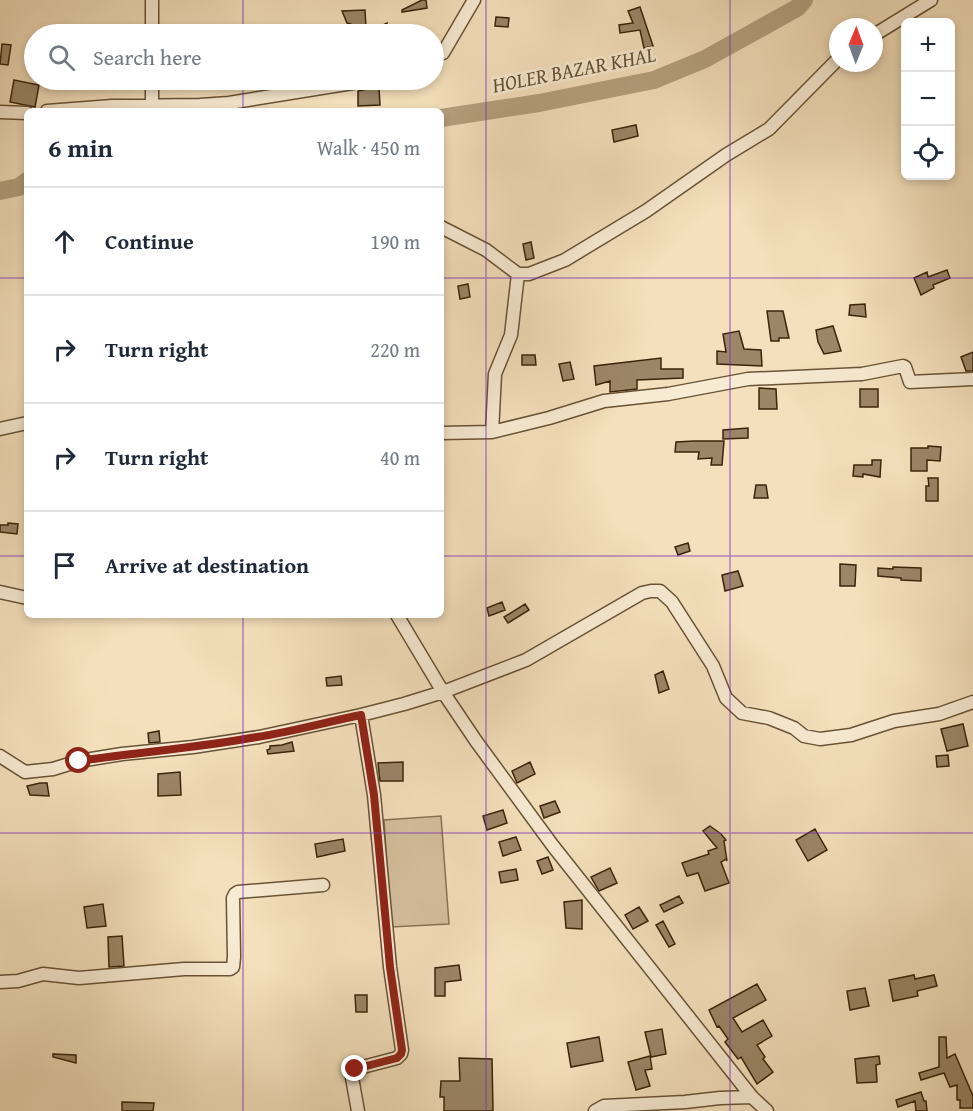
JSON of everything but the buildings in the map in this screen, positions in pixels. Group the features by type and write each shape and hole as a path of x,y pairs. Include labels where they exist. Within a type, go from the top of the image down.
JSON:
{"street":[{"path":"152,0 152,24"},
{"path":"444,51 474,0"},
{"path":"883,29 931,0"},
{"path":"444,229 486,250 518,274 529,274 565,260 646,211 726,154 769,129 829,68"},
{"path":"152,90 152,106"},
{"path":"86,108 262,104 326,90"},
{"path":"0,112 24,112"},
{"path":"492,432 495,374 511,335 518,274"},
{"path":"444,433 492,432 604,401 668,394 748,380 862,374 903,366 910,382 973,379"},
{"path":"0,429 24,424"},
{"path":"0,591 24,597"},
{"path":"0,756 25,772 53,769 79,761 122,754 259,737 361,715 443,692 526,660 642,593 651,591 660,591 672,602 713,666 726,698 742,712 769,718 794,728 804,736 820,739 851,735 894,721 939,714 973,702"},
{"path":"399,618 443,692 476,741 553,846 752,1097 767,1111"},
{"path":"358,1111 351,1072 397,1058 402,1050 389,956 374,795 361,715"},
{"path":"0,982 18,981 43,974 79,978 184,969 230,969 233,967 234,957 233,898 238,891 323,885"},
{"path":"595,1111 604,1106 752,1097"}],"shaded area":[{"path":"441,816 449,924 391,927 384,820"}],"waterway":[{"name":"HOLER BAZAR KHAL","path":"444,118 539,103 654,80 705,59 797,8 804,0"},
{"name":"HOLER BAZAR KHAL","path":"0,191 19,187 24,183"}],"route":[{"path":"79,761 259,737 361,715 374,795 390,967 402,1050 397,1058 355,1069"}]}
